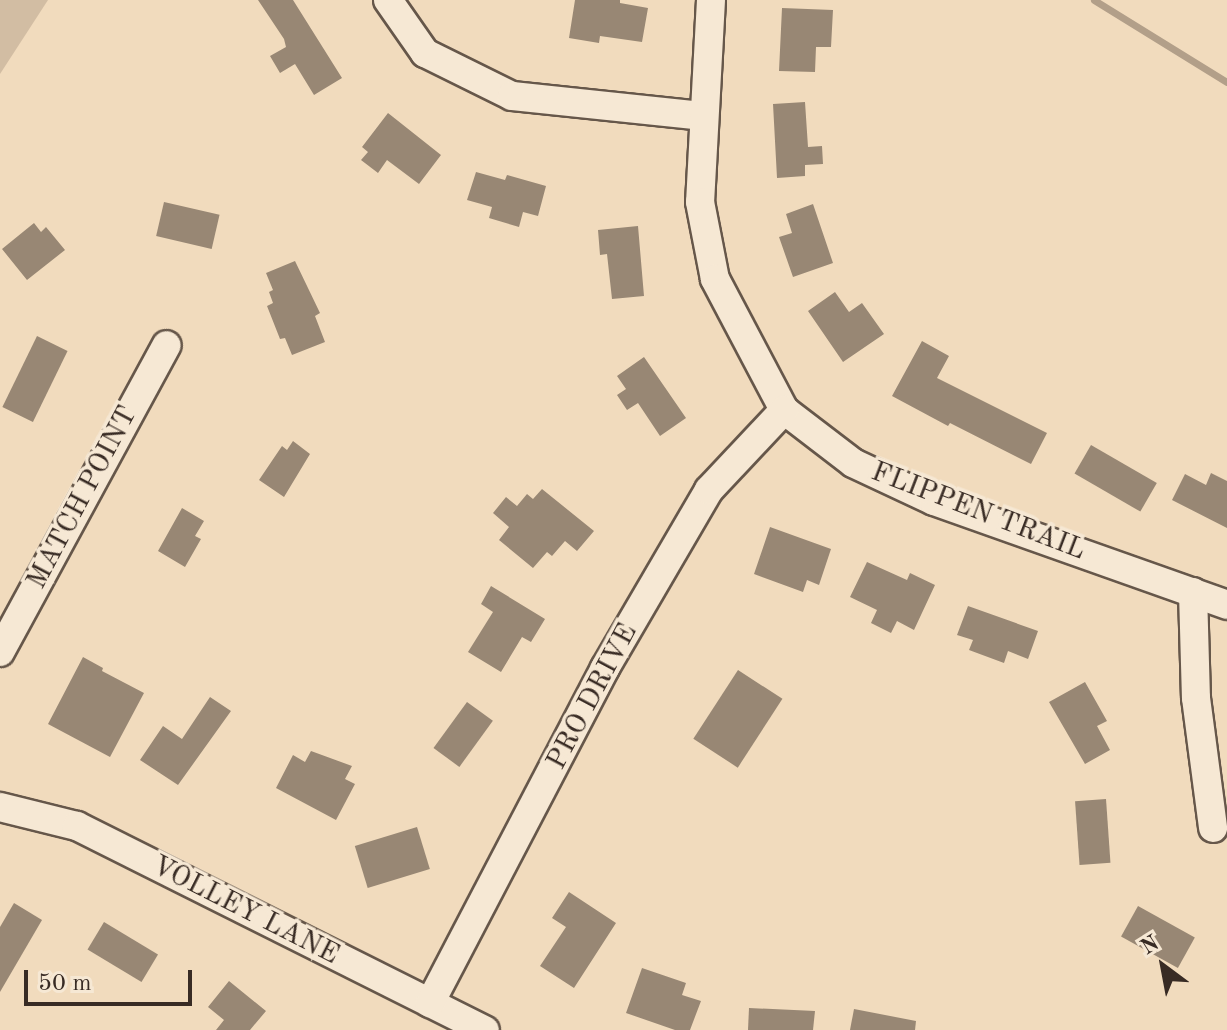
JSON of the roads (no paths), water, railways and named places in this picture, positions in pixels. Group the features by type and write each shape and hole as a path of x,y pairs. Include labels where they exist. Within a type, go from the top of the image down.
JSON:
{"street":[{"path":"388,0 425,53 512,96 702,116"},
{"name":"FLIPPEN TRAIL","path":"711,0 702,116 700,202 715,279 784,410 853,463 934,501 1227,605"},
{"name":"MATCH POINT","path":"0,652 167,345"},
{"name":"PRO DRIVE","path":"430,1003 605,668 709,490 784,410"},
{"path":"1193,592 1196,698 1213,828"},
{"name":"VOLLEY LANE","path":"0,807 77,826 485,1030"}],"waterway":[{"path":"1094,0 1227,82"}]}
